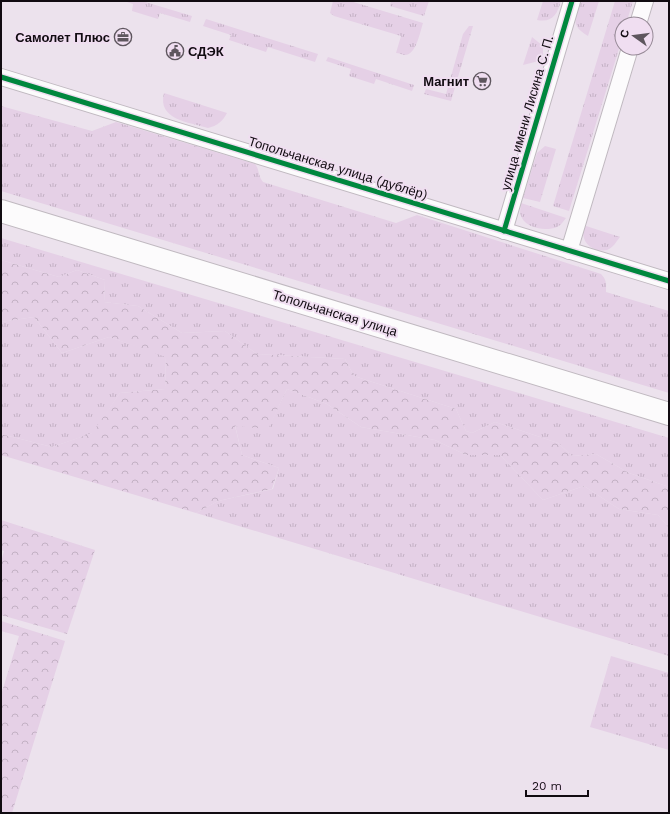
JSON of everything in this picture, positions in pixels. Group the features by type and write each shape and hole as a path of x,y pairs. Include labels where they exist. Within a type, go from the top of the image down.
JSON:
{"main road":[{"name":"Топольчанская улица","path":"1,211 669,414"}],"street":[{"name":"улица имени Лисина С. П.","path":"504,231 572,1"},
{"path":"640,16 644,1"},
{"path":"569,250 628,56"},
{"name":"Топольчанская улица (дублёр)","path":"1,77 669,281"}],"green space":[{"path":"124,1 142,1 192,16 190,22 160,13 158,19 132,11 133,4"},
{"path":"333,1 350,1 423,23 415,47 409,54 405,55 396,53 401,36 334,16 330,13"},
{"path":"391,1 429,1 424,16 390,6"},
{"path":"543,1 561,1 556,14 551,19 542,21 537,20"},
{"path":"581,1 599,1 588,36 576,25 576,17"},
{"path":"615,1 633,1 628,16 614,16 614,56 617,56 569,211 553,206"},
{"path":"206,19 318,54 315,62 268,47 266,52 229,40 231,35 203,26"},
{"path":"469,26 473,26 451,101 424,94 426,89 446,94 463,34"},
{"path":"532,37 543,46 543,60 523,65"},
{"path":"328,57 414,85 412,91 376,79 374,84 349,76 351,69 326,61"},
{"path":"164,93 227,113 219,123 208,128 184,121 176,118 165,109 163,102"},
{"path":"1,106 92,131 116,122 255,164 263,182 396,223 417,215 601,274 605,280 606,292 669,311 669,393 1,191"},
{"path":"545,146 556,149 540,202 523,198 537,153"},
{"path":"521,203 566,218 557,227 547,229 535,228 525,222 522,218 520,213"},
{"path":"583,225 620,237 609,249 597,250 585,241"},
{"path":"1,238 669,438 669,487 629,473 596,454 572,456 558,443 495,422 472,433 466,431 456,409 354,376 345,359 257,354 225,331 182,333 138,306 104,302 105,280 77,270 59,277 1,260"},
{"path":"1,260 59,277 77,270 105,280 104,302 138,306 182,333 225,331 257,354 345,359 354,376 456,409 466,431 472,433 495,422 558,443 572,456 596,454 629,473 669,487 669,528 658,515 619,509 584,486 543,500 500,455 466,455 435,440 361,427 327,404 287,389 268,429 235,426 242,455 279,468 272,489 218,501 196,513 1,455 1,434 52,447 92,433 120,393 165,389 166,357 109,337 62,353 34,317 1,322"},
{"path":"34,317 62,353 109,337 166,356 165,389 120,393 93,433 52,447 1,434 1,322"},
{"path":"287,389 327,404 361,427 435,440 466,455 500,455 543,500 584,486 619,509 658,515 669,528 669,656 196,513 218,501 273,489 279,468 242,455 235,425 268,428"},
{"path":"1,520 95,550 67,634 1,615 1,562 4,551 1,550"},
{"path":"1,621 65,641 12,813 1,813 1,695 19,636 1,631"},
{"path":"611,656 669,673 669,750 590,727"}],"cycle path":[{"path":"504,231 572,1"},
{"path":"1,77 669,281"}],"place":[{"name":"Самолет Плюс","path":"123,37"},
{"name":"СДЭК","path":"175,51"},
{"name":"Магнит","path":"482,81"}]}
